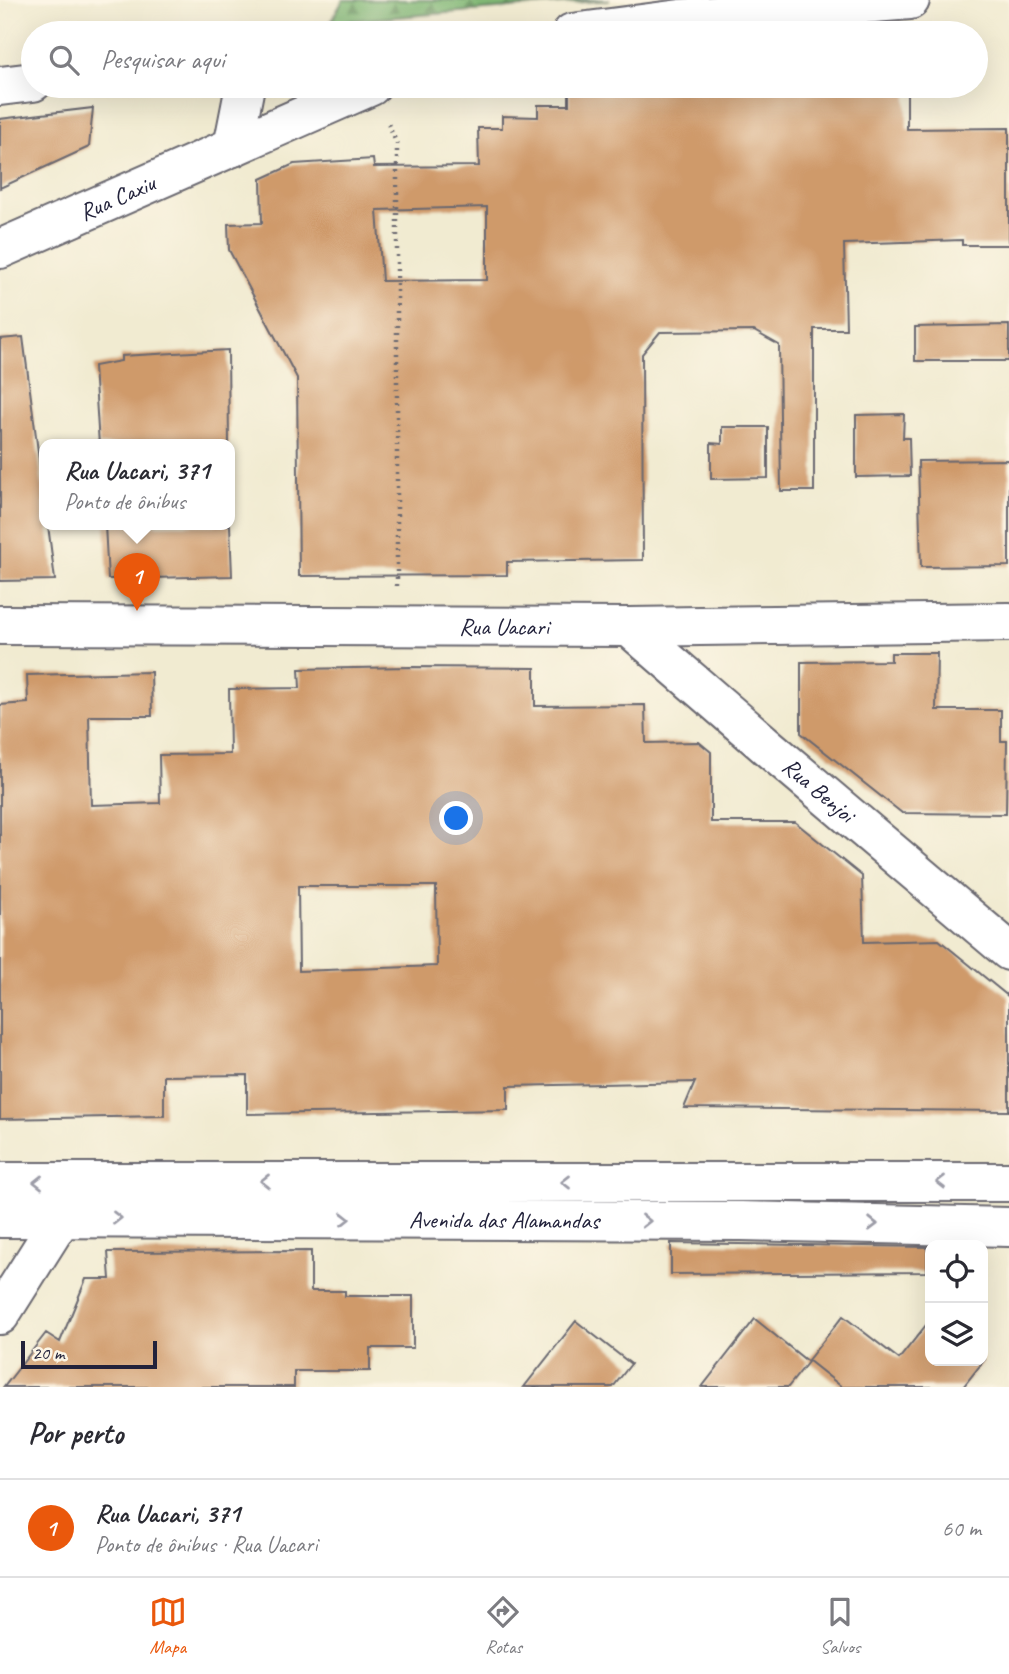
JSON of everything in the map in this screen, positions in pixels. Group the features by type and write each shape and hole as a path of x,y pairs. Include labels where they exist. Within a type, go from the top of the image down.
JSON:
{"street":[{"path":"665,21 910,0"},
{"path":"0,86 21,83"},
{"path":"233,147 243,98"},
{"name":"Rua Caxiu","path":"0,249 343,98"},
{"name":"Rua Uacari","path":"0,625 629,627 1009,622"},
{"name":"Rua Benjoi","path":"629,627 1009,951"},
{"path":"0,1315 84,1181"},
{"name":"Avenida das Alamandas","path":"0,1182 1009,1182"},
{"name":"Avenida das Alamandas","path":"0,1218 741,1221 1009,1227"}],"path":[{"path":"363,98 386,118 397,144 397,625"}],"green space":[{"path":"343,0 610,0 344,21 332,21"}],"building":[{"path":"569,98 907,98 907,129 1009,128 1009,245 962,245 962,240 844,244 846,329 814,329 814,491 781,491 779,345 754,331 660,332 642,354 643,560 507,562 507,575 299,576 297,378 229,250 228,224 262,223 261,179 294,164 373,159 374,167 479,166 478,128 502,128 502,116 538,117 538,105 569,105","holes":["487,207 487,280 382,281 377,210"]},
{"path":"93,108 89,147 0,188 0,119"},
{"path":"1009,325 1009,361 915,361 915,327"},
{"path":"23,337 39,459 39,530 49,530 55,580 0,581 0,339"},
{"path":"228,350 229,439 99,439 94,366 121,361 121,356"},
{"path":"904,414 903,438 909,438 910,476 856,477 856,415"},
{"path":"722,427 768,427 768,478 711,479 711,443 722,444"},
{"path":"1009,460 1009,566 921,567 918,461"},
{"path":"105,530 230,530 232,576 108,579"},
{"path":"891,653 937,653 936,710 1001,710 1001,741 1007,741 1006,814 902,813 801,733 801,662 891,661"},
{"path":"535,668 535,706 645,705 646,743 699,742 711,752 711,822 795,822 862,876 864,942 939,940 1009,997 1009,1111 684,1108 695,1082 508,1086 508,1110 247,1114 247,1075 164,1076 164,1116 0,1119 0,705 28,703 27,675 151,672 152,716 89,716 91,805 160,803 159,755 230,754 229,689 300,688 299,669","holes":["298,886 436,886 437,966 299,971"]},
{"path":"671,1243 925,1247 925,1272 671,1274"},
{"path":"311,1251 311,1291 345,1291 345,1296 413,1296 413,1348 370,1348 370,1371 294,1371 294,1387 4,1387 46,1333 60,1342 86,1279 110,1279 108,1252"},
{"path":"843,1316 899,1359 925,1326 925,1366 980,1366 963,1387 842,1387 808,1360"},
{"path":"755,1319 808,1362 788,1387 702,1387"},
{"path":"576,1321 631,1364 613,1387 524,1387"}],"place":[{"name":"Rua Uacari, 371","path":"137,611"}]}
